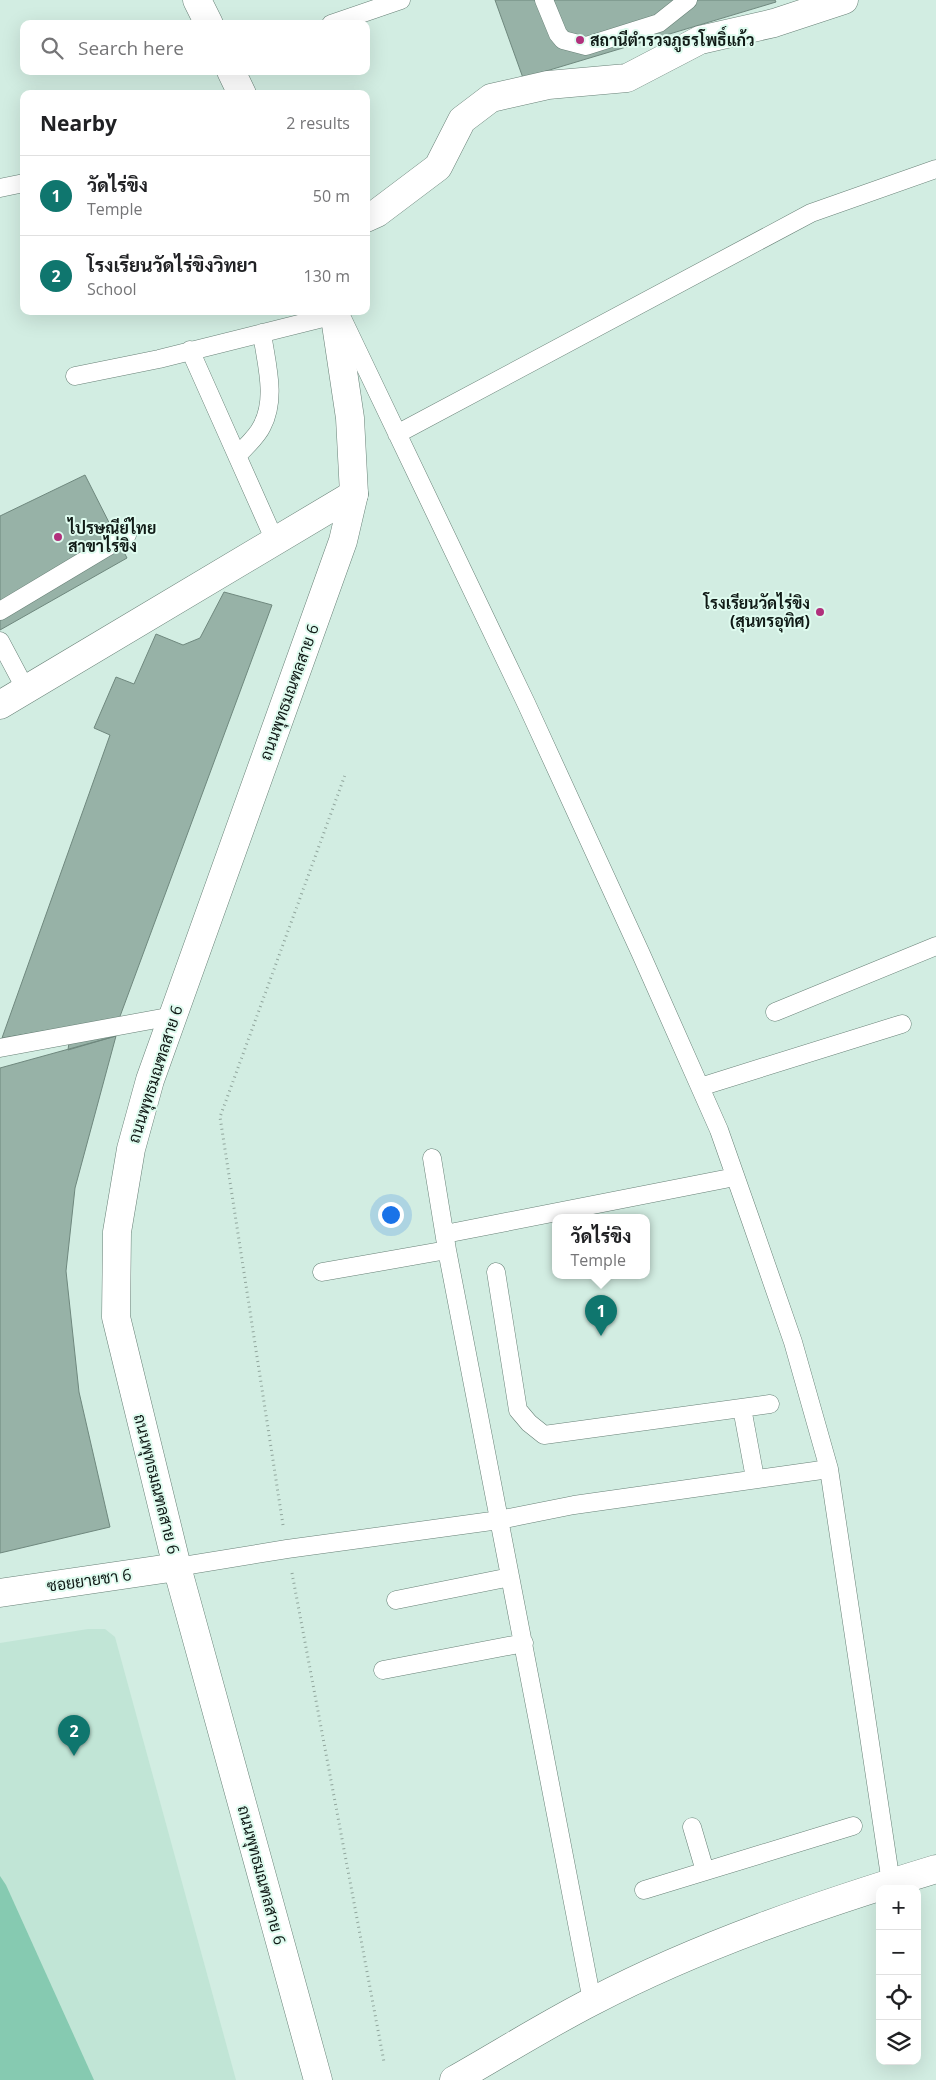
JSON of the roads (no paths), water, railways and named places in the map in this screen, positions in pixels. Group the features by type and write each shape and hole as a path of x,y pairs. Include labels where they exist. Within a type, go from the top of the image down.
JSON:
{"main road":[{"path":"197,0 207,20"},
{"path":"370,216 377,213 438,167 462,120 491,98 548,85 627,78 700,40 774,23 844,0"},
{"path":"233,75 240,90"},
{"name":"ถนนพุทธมณฑลสาย 6","path":"318,2080 177,1567 116,1318 117,1232 131,1149 150,1080 344,542 354,494 350,418 336,315"},
{"path":"0,705 354,494"},
{"name":"ซอยยายชา 6","path":"0,1593 177,1567"},
{"path":"454,2080 592,2001 658,1970 717,1945 891,1883 936,1869"}],"lane":[{"path":"343,20 401,0"},
{"path":"544,0 558,34 563,40 586,46 659,23 688,0"},
{"path":"397,434 812,213 936,169"},
{"path":"0,188 20,185"},
{"path":"75,376 160,359 325,315"},
{"path":"338,315 397,434 526,704 700,1086 794,1342 829,1469 891,1883"},
{"path":"237,456 262,427 268,410 270,394 262,333"},
{"path":"190,350 275,541"},
{"path":"0,611 127,535"},
{"path":"0,641 26,690"},
{"path":"775,1012 936,946"},
{"path":"0,1048 173,1016"},
{"path":"700,1086 902,1024"},
{"path":"432,1158 446,1242 592,2001"},
{"path":"570,1214 735,1177"},
{"path":"322,1272 552,1218"},
{"path":"496,1272 518,1410 529,1423 544,1435 770,1404"},
{"path":"742,1408 755,1478"},
{"path":"177,1567 287,1549 499,1520 574,1505 829,1469"},
{"path":"396,1600 510,1577"},
{"path":"383,1670 524,1643"},
{"path":"692,1826 704,1871"},
{"path":"644,1890 853,1826"}],"place":[{"name":"สถานีตำรวจภูธรโพธิ์แก้ว","path":"580,40"},
{"name":"ไปรษณีย์ไทย สาขาไร่ขิง","path":"58,537"},
{"name":"โรงเรียนวัดไร่ขิง (สุนทรอุทิศ)","path":"820,612"},
{"name":"วัดไร่ขิง","path":"601,1336"},
{"name":"โรงเรียนวัดไร่ขิงวิทยา","path":"74,1756"}]}
